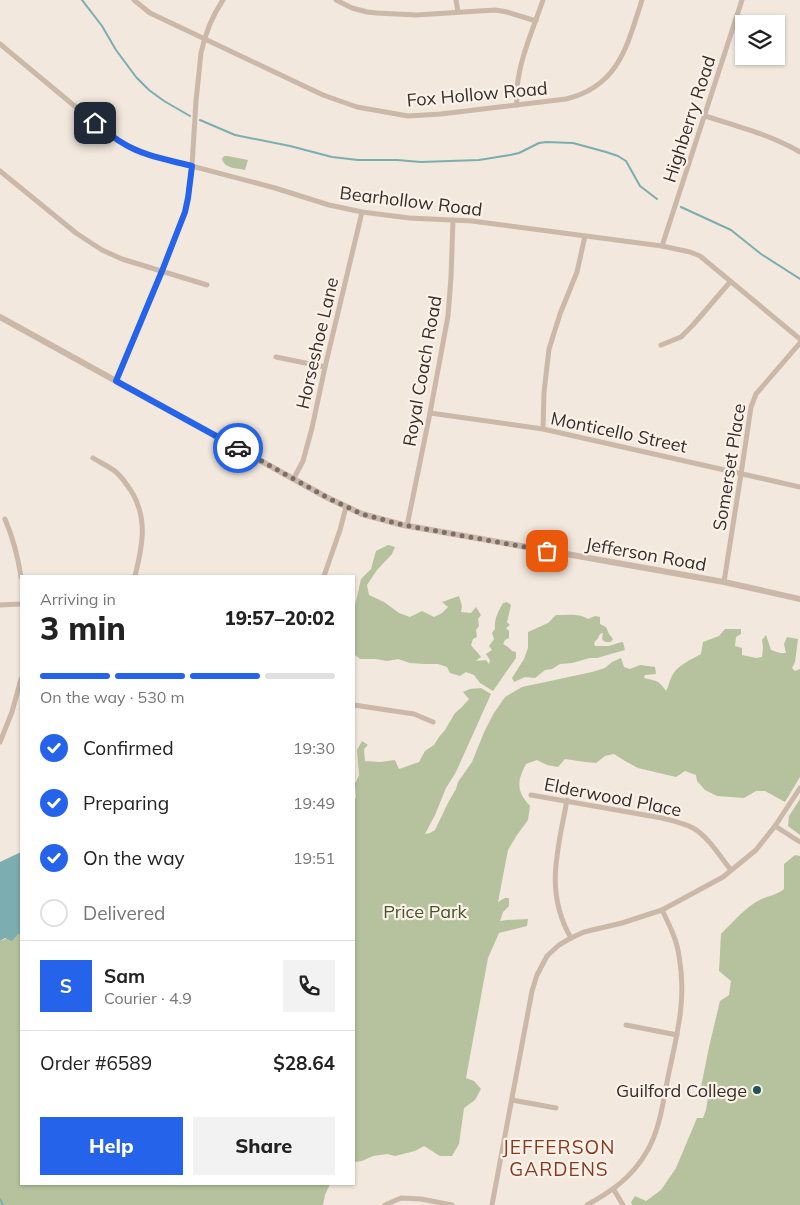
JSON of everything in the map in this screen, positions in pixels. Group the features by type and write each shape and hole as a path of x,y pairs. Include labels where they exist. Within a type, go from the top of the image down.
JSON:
{"street":[{"name":"Fox Hollow Road","path":"134,0 150,13 323,96 357,107 408,116 566,100 579,96 604,80 618,63 624,52 642,0"},
{"path":"116,381 185,212 192,166 201,53 204,39 217,8 223,0"},
{"path":"336,0 352,8 367,12 416,15 495,10 536,21"},
{"path":"456,0 458,12"},
{"path":"517,105 517,81 543,0"},
{"name":"Highberry Road","path":"662,246 742,0"},
{"name":"Bearhollow Road","path":"0,44 122,143 150,155 276,188 329,205 362,212 409,218 472,221 662,246 690,252 700,256 800,339"},
{"path":"705,116 786,144 800,152"},
{"path":"0,171 76,233 102,250 122,259 207,285"},
{"name":"Horseshoe Lane","path":"294,478 303,462 312,428 362,212"},
{"name":"Royal Coach Road","path":"407,526 448,316 453,220"},
{"path":"543,429 544,392 550,350 560,314 577,272 585,236"},
{"path":"661,345 681,336 730,282"},
{"name":"Jefferson Road","path":"0,317 362,514 407,526 724,582 800,599"},
{"name":"Somerset Place","path":"724,582 751,407 756,394 800,343"},
{"path":"276,357 325,367"},
{"name":"Monticello Street","path":"430,413 543,429 800,487"},
{"path":"94,458 116,472 128,484 141,513 143,536 135,575"},
{"path":"324,575 346,507"},
{"path":"5,519 13,540 21,575"},
{"path":"0,605 20,604"},
{"path":"0,742 12,712 20,683"},
{"path":"355,706 414,714 433,722"},
{"path":"492,1205 532,991 537,975 547,956 559,944 584,932 622,924 662,910 723,877 756,850 775,826 800,788"},
{"name":"Elderwood Place","path":"531,795 567,800 678,822 694,829 704,837 731,870"},
{"path":"567,800 555,873 555,890 564,925 571,938"},
{"path":"775,826 800,842"},
{"path":"587,1205 614,1190 637,1168 655,1135 661,1117 679,1025 683,993 679,954 672,931 662,910"},
{"path":"626,1025 677,1035"},
{"path":"512,1100 556,1108"},
{"path":"614,1190 623,1205"},
{"path":"385,1205 401,1198 421,1199 452,1205"}],"green space":[{"path":"224,156 248,160 245,170 226,165 222,159"},
{"path":"388,545 395,547 392,554 377,570 367,585 369,595 384,602 399,613 410,617 422,611 434,617 448,607 442,602 459,596 462,606 461,612 471,613 476,607 481,615 478,619 479,626 476,630 477,637 473,639 471,645 481,657 476,661 486,660 489,664 490,660 486,654 492,650 489,646 494,639 492,633 495,629 497,616 503,603 507,602 511,605 507,622 510,625 506,628 509,631 509,638 503,644 516,652 516,658 493,691 480,683 474,675 466,672 460,676 450,673 447,667 438,664 410,663 398,659 387,661 360,659 355,655 355,606 361,579 371,569 376,551"},
{"path":"556,615 577,615 588,619 595,616 600,617 600,624 606,627 613,639 611,642 605,642 602,639 603,633 600,634 594,643 595,646 609,646 623,642 625,650 597,658 560,664 552,669 545,670 535,678 525,677 514,682 512,678 524,659 528,648 528,632 548,623"},
{"name":"Price Park","path":"725,629 741,629 741,634 736,637 735,646 742,648 742,655 756,658 762,657 762,640 766,635 771,650 780,653 786,653 784,644 787,637 798,639 795,662 792,668 795,671 800,669 800,777 785,802 765,791 756,791 744,798 717,796 705,790 697,781 696,775 685,771 676,777 638,768 614,754 605,756 596,763 565,759 558,767 547,765 537,760 526,764 519,786 522,796 530,806 528,820 508,850 498,902 509,898 509,906 503,912 500,921 528,919 527,926 499,933 488,958 466,1078 474,1081 481,1089 475,1100 464,1108 459,1144 452,1156 440,1156 424,1146 415,1151 395,1156 387,1154 373,1156 355,1162 355,784 359,775 357,750 362,741 368,745 364,749 365,761 395,760 399,769 419,762 425,751 434,745 455,713 469,699 463,692 481,688 491,694 456,772 446,788 425,834 430,833 435,830 458,782 472,762 485,730 505,697 522,687 605,668 621,658 624,667 630,669 640,665 655,667 656,674 645,675 644,678 657,681 666,691 674,672 701,654 703,642 719,636"},
{"path":"800,799 800,835 788,826 789,816"},
{"name":"Guilford College","path":"795,855 800,856 800,1205 632,1205 631,1202 635,1196 646,1201 661,1190 676,1168 697,1118 703,1118 706,1110 708,1097 700,1092 720,1001 729,995 731,981 719,971 721,934 751,905 784,889 784,864"},
{"path":"20,935 20,1185 330,1185 323,1205 0,1205 0,941"}],"water":[{"path":"20,852 20,935 18,934 12,941 5,938 0,941 0,862"}],"waterway":[{"path":"82,0 136,77 164,101 190,116"},
{"path":"200,120 235,135 332,157 358,160 421,162 479,160 519,153 539,143 573,143 618,156 626,161 640,186 657,199"},
{"path":"681,207 731,230 761,254 800,279"},
{"path":"0,1199 3,1205"}],"way so far":[{"path":"238,448 328,498 362,514 403,525 547,551"}],"place":[{"name":"Guilford College","path":"757,1090"}],"district":[{"name":"JEFFERSON GARDENS","path":"559,1158"}],"route":[{"path":"95,123 122,143 135,149 192,166 191,183 185,212 116,381 238,448"}]}
